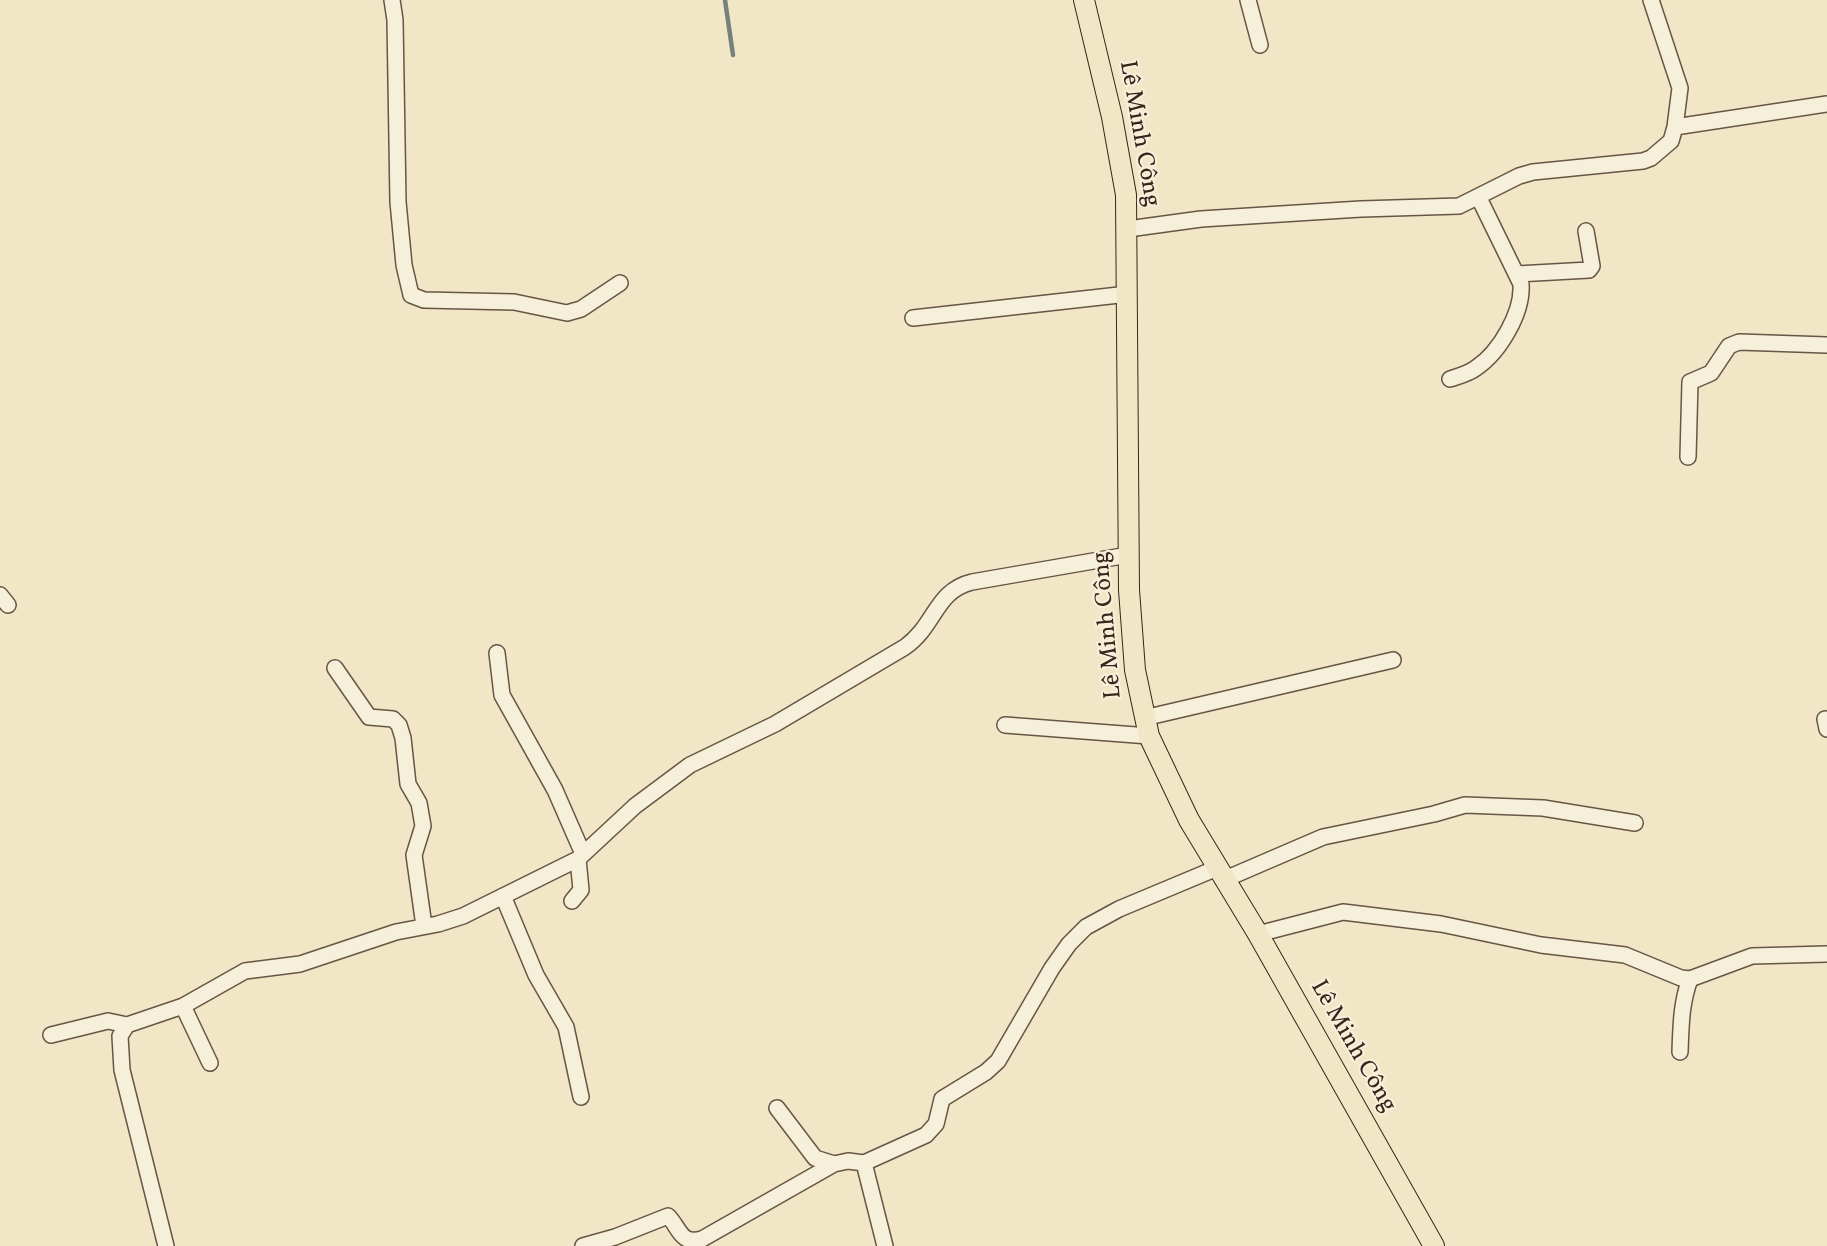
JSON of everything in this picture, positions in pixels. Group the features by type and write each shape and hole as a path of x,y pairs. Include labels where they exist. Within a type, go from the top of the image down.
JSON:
{"main road":[{"name":"Lê Minh Công","path":"1084,0 1122,163 1128,229 1128,555 1135,670 1147,727 1189,820 1258,934 1434,1246"}],"street":[{"path":"392,0 395,29 398,202 404,265 411,295 424,300 531,304 567,314 581,309 620,283"},
{"path":"1248,0 1260,45"},
{"path":"1128,229 1170,222 1304,213 1447,208 1479,198 1512,180 1533,172 1643,161 1671,141 1680,88 1651,0"},
{"path":"1675,127 1827,104"},
{"path":"1450,378 1479,366 1514,321 1522,297 1521,284 1479,198"},
{"path":"1516,274 1589,270 1592,266 1586,231"},
{"path":"913,318 1128,294"},
{"path":"1688,457 1690,382 1711,373 1729,346 1748,341 1827,345"},
{"path":"51,1035 108,1022 127,1025 183,1006 245,971 300,964 396,932 463,916 581,856 635,806 690,765 775,724 916,639 953,589 972,582 1128,555"},
{"path":"497,652 502,695 555,790 581,856 581,890 572,901"},
{"path":"1005,725 1147,727 1393,660"},
{"path":"335,668 369,717 393,720 399,725 403,738 408,784 419,803 423,826 421,836 414,846 414,855 424,926"},
{"path":"584,1246 615,1237 668,1216 680,1236 687,1240 702,1239 834,1164 848,1161 864,1163 926,1135 936,1124 942,1099 986,1072 998,1061 1060,955 1086,927 1119,909 1323,837 1434,814 1465,805 1543,808 1635,822"},
{"path":"503,896 536,975 566,1027 581,1097"},
{"path":"1258,934 1342,912 1441,924 1541,945 1625,955 1681,978 1690,978 1752,956 1827,954"},
{"path":"1680,1052 1681,1014 1684,994 1690,978"},
{"path":"183,1006 210,1063"},
{"path":"127,1025 120,1036 122,1070 166,1246"},
{"path":"777,1108 815,1158 834,1164"},
{"path":"864,1163 885,1246"}],"waterway":[{"path":"725,0 733,55"}]}
